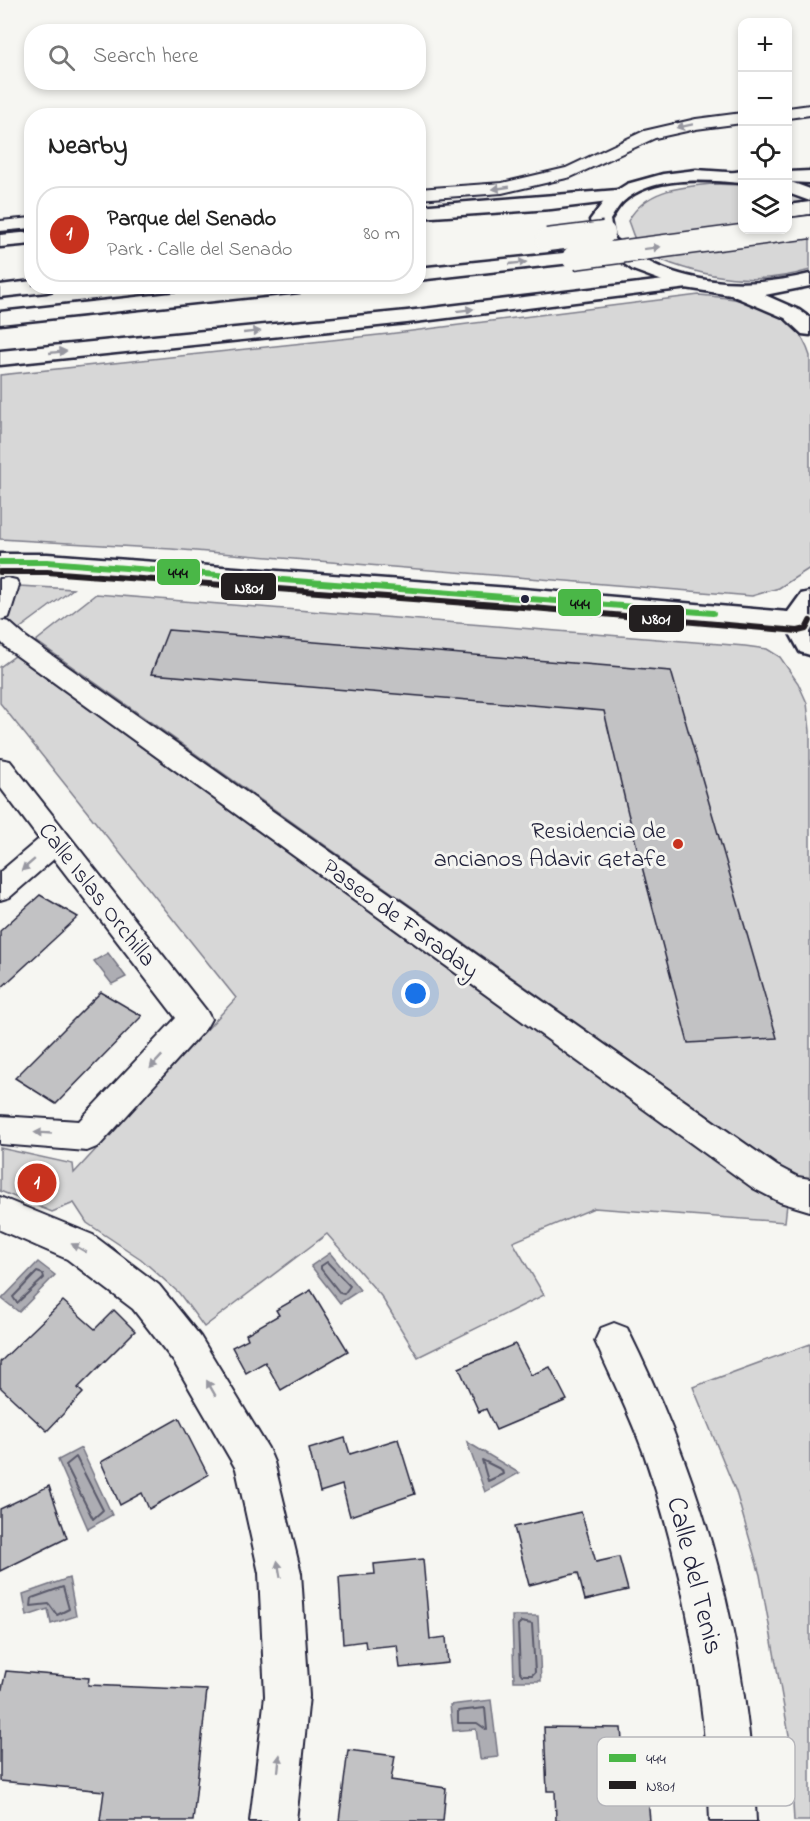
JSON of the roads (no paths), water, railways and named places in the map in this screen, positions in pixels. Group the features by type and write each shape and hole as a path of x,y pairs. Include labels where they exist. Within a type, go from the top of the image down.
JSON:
{"main road":[{"path":"426,211 618,196 647,183 689,176 738,177"},
{"path":"792,177 810,177"},
{"path":"792,188 810,195"},
{"path":"618,196 600,220 605,241 637,266 689,283 732,289 770,288 810,280"},
{"path":"792,210 810,208"},
{"path":"426,273 573,258 810,227"},
{"path":"524,242 627,230"},
{"path":"0,240 24,238"},
{"path":"0,358 407,316 689,283"},
{"path":"0,291 24,288"},
{"path":"732,289 792,314 810,329"},
{"path":"0,318 224,294"},
{"path":"4,574 47,562 500,595 804,610 801,634 810,646"}],"street":[{"path":"792,112 810,110"},
{"path":"426,193 502,188 571,172 650,134 696,124 738,119"},
{"path":"0,226 24,224"},
{"path":"0,612 4,574"},
{"name":"Paseo de Faraday","path":"0,628 18,644 765,1177 792,1191 810,1195"},
{"name":"Calle Islas Orchilla","path":"0,768 195,1019 87,1136 0,1130"},
{"path":"0,890 56,841"},
{"path":"0,1212 80,1247 146,1297 187,1349 254,1462 280,1573 287,1695 273,1821"},
{"name":"Calle del Tenis","path":"614,1341 654,1424 690,1532 719,1662 729,1737"}],"water":[{"path":"108,953 126,977 112,984 94,961"},
{"path":"330,1253 360,1290 340,1303 311,1266"},
{"path":"38,1262 55,1275 19,1312 2,1299"},
{"path":"467,1442 519,1473 485,1492"},
{"path":"81,1448 112,1515 88,1529 58,1460"},
{"path":"69,1578 76,1616 51,1624 48,1609 27,1616 23,1594"},
{"path":"512,1616 538,1616 541,1681 514,1681"},
{"path":"491,1700 498,1757 480,1759 476,1729 453,1731 450,1705"}],"place":[{"name":"Residencia de ancianos Adavir Getafe","path":"678,844"},
{"name":"Parque del Senado","path":"37,1183"}]}
